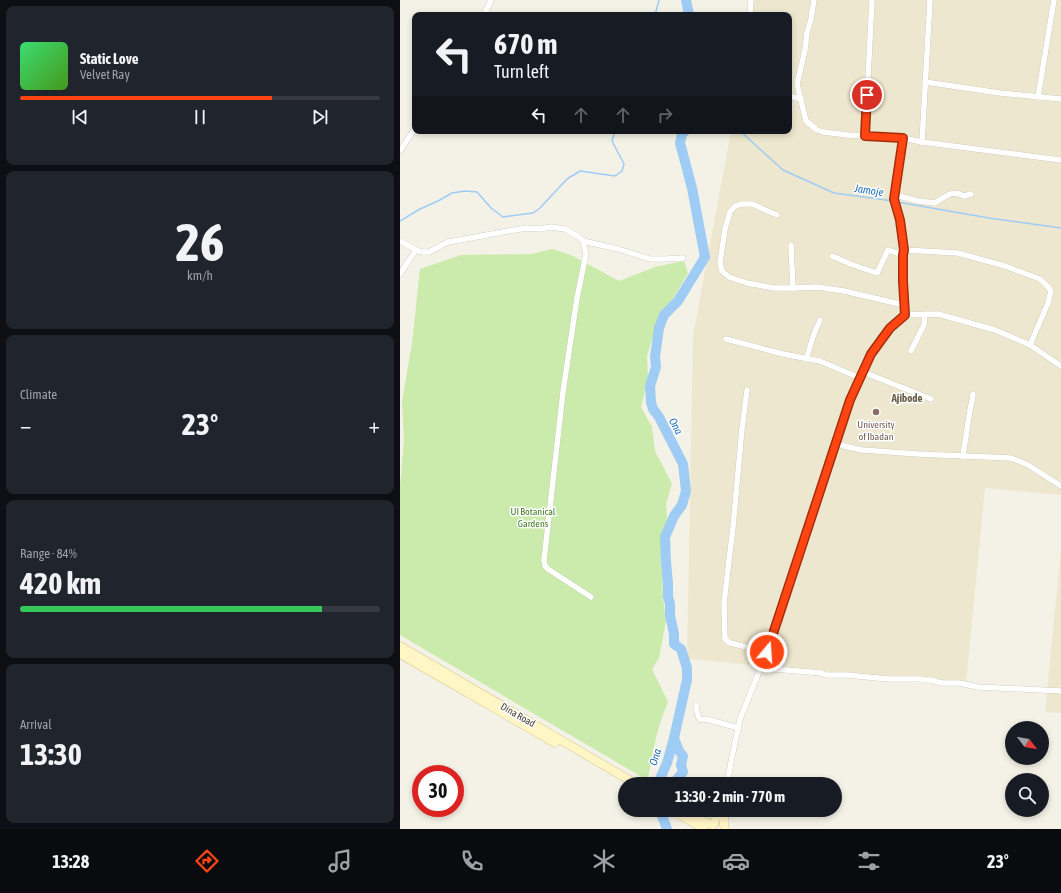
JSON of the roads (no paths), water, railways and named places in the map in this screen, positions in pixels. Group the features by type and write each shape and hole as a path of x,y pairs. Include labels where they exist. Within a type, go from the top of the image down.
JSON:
{"street":[{"path":"485,12 491,0"},
{"path":"750,12 751,0"},
{"path":"814,0 797,84 806,120 817,130 823,132 865,136 903,138 922,142 1061,160"},
{"path":"865,136 872,0"},
{"path":"922,142 930,0"},
{"path":"1038,96 1054,0"},
{"path":"925,82 1000,93 1061,99"},
{"path":"792,97 801,99"},
{"path":"400,151 412,133"},
{"path":"903,138 894,199 900,220 904,253 905,315"},
{"path":"894,195 918,201 935,203 941,198 953,193 959,193 964,196 971,194"},
{"path":"777,214 752,204 735,206 730,212 725,229 720,263 722,271 729,277 737,280 774,288 817,287 904,305"},
{"path":"400,241 416,250 429,252 448,242 487,234 527,228 540,229 551,227 564,229 579,237 583,241 618,248 650,258 683,258"},
{"path":"583,241 586,254 577,298 563,392 544,560 545,566 548,569 590,597"},
{"path":"791,245 793,288"},
{"path":"400,274 416,250"},
{"path":"832,256 853,265 877,272 888,250 904,253 958,253 1005,266 1040,279 1050,291 1048,303 1030,345"},
{"path":"911,351 924,325 925,314"},
{"path":"728,777 740,719 767,652 850,400 871,354 890,328 905,315 938,314 995,330 1030,345 1061,366"},
{"path":"806,359 820,320"},
{"path":"726,339 783,354 820,361 860,378"},
{"path":"863,372 931,400"},
{"path":"747,390 724,603 725,639 730,644 767,652"},
{"path":"962,456 973,394"},
{"path":"835,444 862,450 1011,458 1028,465 1061,486"},
{"name":"Dina Road","path":"400,646 624,777"},
{"name":"Dina Road","path":"400,654 618,779"},
{"path":"761,668 822,673 825,675 847,675 888,679 920,678 942,683 959,683 978,687 1061,691"},
{"path":"696,704 700,720 706,719 739,728"},
{"path":"683,817 704,829"},
{"path":"696,817 712,826 718,824 725,828"},
{"path":"712,826 716,817"},
{"path":"724,817 725,828"}],"waterway":[{"path":"656,12 659,0"},
{"name":"Ona","path":"686,0 688,12"},
{"path":"400,221 452,193 465,191 477,192 491,208 503,217 533,213 540,208 567,179 580,171 615,176 622,171 624,164 612,141 614,134"},
{"name":"Ona","path":"661,777 667,763 674,738 687,680 687,668 681,649 674,644 674,634 668,597 665,537 674,516 682,505 686,491 683,464 659,417 653,409 650,386 656,367 655,357 659,328 664,315 678,301 705,257 692,188 680,143 682,134"},
{"name":"Jamoje","path":"743,134 783,170 834,193 893,201"},
{"name":"Jamoje","path":"897,202 989,218 1061,228"},
{"name":"Ona","path":"674,738 679,751 683,756 681,765 683,772 679,777"},
{"name":"Ona","path":"663,817 667,829"}],"place":[{"name":"University of Ibadan","path":"876,412"}],"district":[{"name":"Ajibode","path":"907,398"}],"park label":[{"name":"UI Botanical Gardens","path":"533,516"}]}
